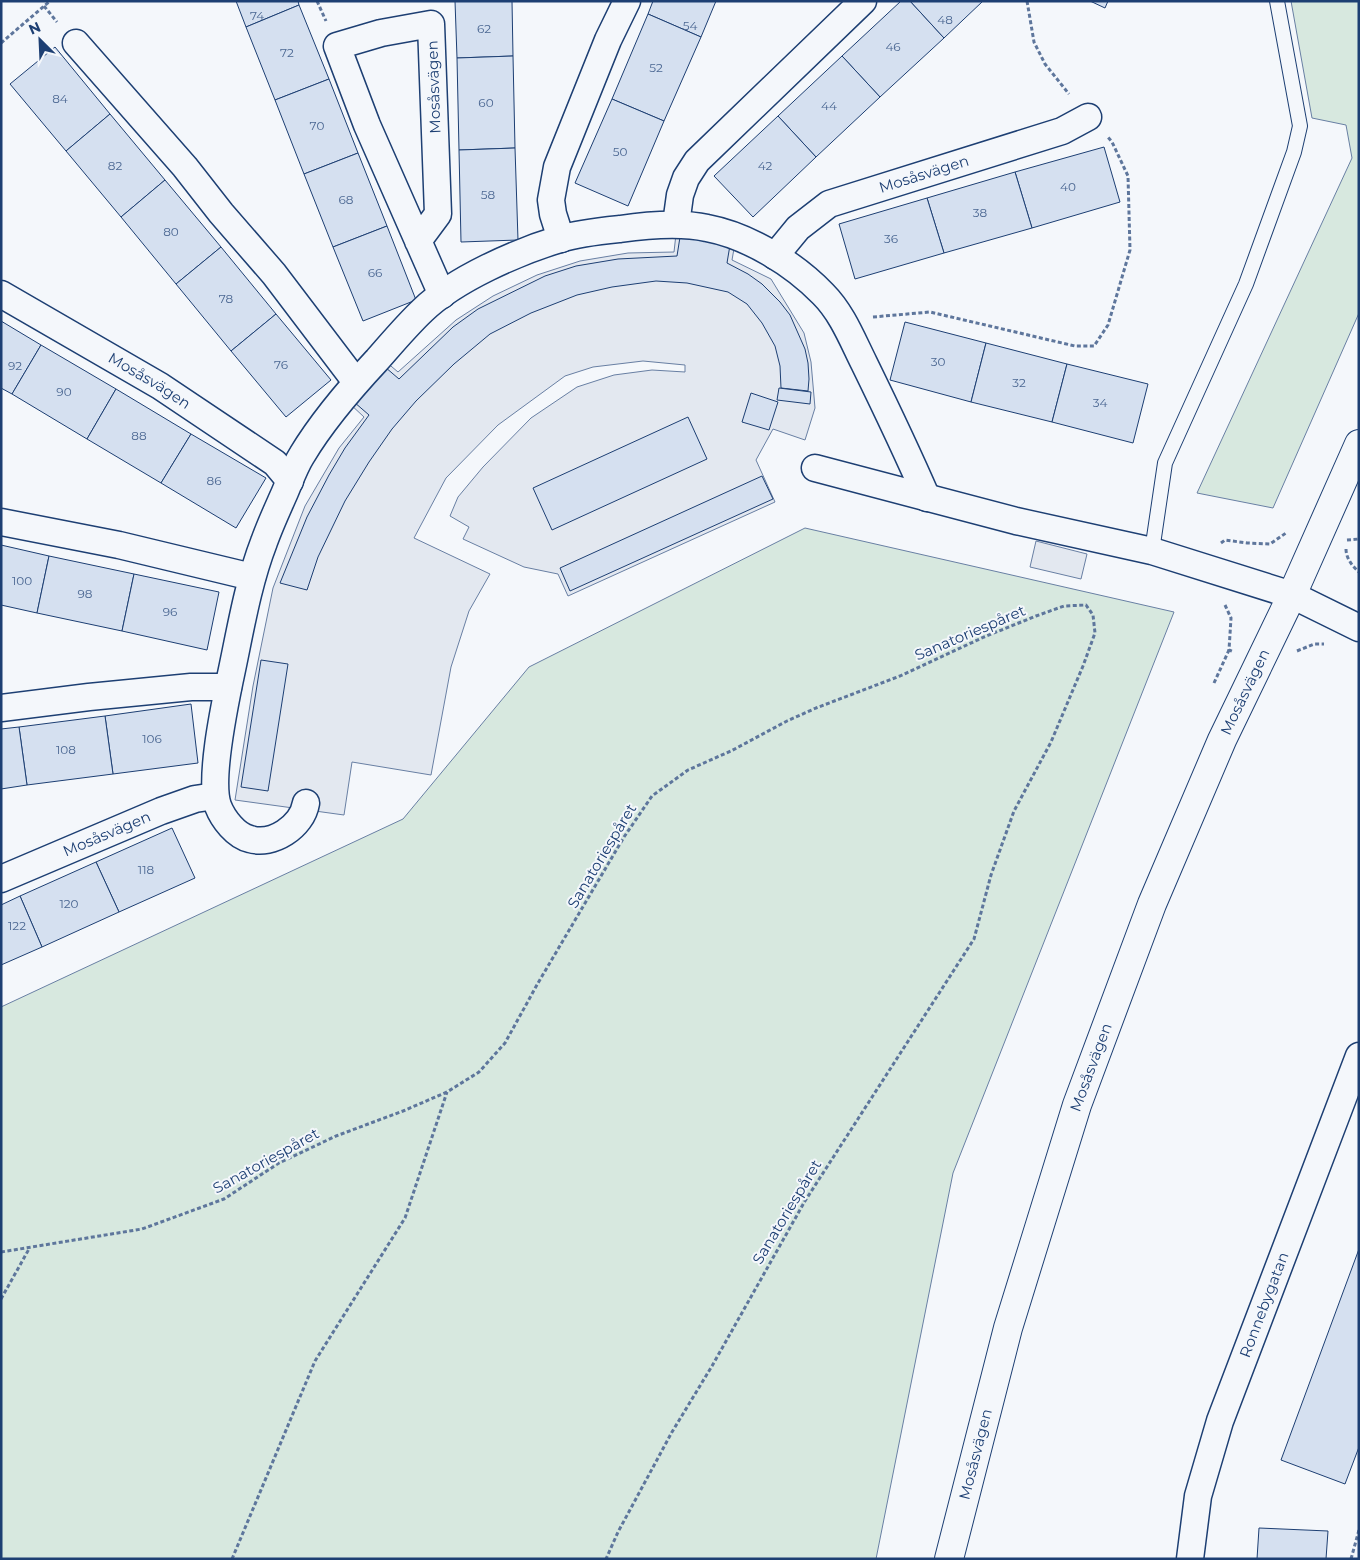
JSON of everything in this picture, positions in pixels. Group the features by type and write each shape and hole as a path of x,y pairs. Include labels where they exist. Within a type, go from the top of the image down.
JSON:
{"main road":[{"name":"Mosåsvägen","path":"948,1559 1008,1328 1077,1105 1152,904 1222,740 1292,595 1359,444"}],"street":[{"path":"561,238 553,214 551,200 557,167 608,40 627,1"},
{"path":"676,224 680,195 686,178 697,162 863,1"},
{"name":"Mosåsvägen","path":"418,241 438,214 431,24 381,34 337,46 367,125 418,241 442,295"},
{"path":"76,43 185,167 221,213 274,274 356,382"},
{"name":"Mosåsvägen","path":"775,256 798,228 829,204 1062,130 1088,116"},
{"path":"306,804 304,811 294,826 276,837 253,841 240,836 220,811 215,796 219,742 228,687 252,577 264,542 300,458 338,402 424,308 478,273 502,261 561,238 638,226 676,224 716,230 740,238 775,256 792,267 822,293 837,310 894,424 928,498"},
{"name":"Mosåsvägen","path":"1,294 168,391 275,463 290,481"},
{"path":"815,468 1016,521 1152,552 1292,595 1359,628"},
{"path":"1,522 120,545 252,577"},
{"path":"1,708 191,687 228,687"},
{"name":"Mosåsvägen","path":"1,879 161,810 195,799 215,796"},
{"name":"Ronnebygatan","path":"1190,1559 1198,1496 1220,1421 1352,1094 1359,1056"}],"lane":[{"path":"1152,552 1165,463 1246,284 1294,152 1300,126 1277,1"}],"path":[{"path":"1,43 50,1"},
{"path":"842,319 930,312 1075,346 1094,346 1108,325 1130,250"},
{"path":"1346,540 1359,539"},
{"name":"Sanatoriespåret","path":"1,1252 142,1229 224,1199 279,1163 328,1140 402,1112 447,1092 479,1072 505,1044 538,983 624,837 652,796 688,770 731,751 809,711 900,676 984,637 1036,616 1064,606 1086,604 1093,615 1094,633 1083,666 1051,742 1014,812 992,875 974,939 805,1201 712,1366 672,1432 618,1532 606,1559"},
{"path":"232,1559 316,1361 405,1218 447,1092"},
{"path":"1,1299 29,1248"},
{"path":"1351,1559 1359,1530"}],"shaded area":[{"path":"1291,1 1359,1 1359,313 1273,508 1197,493 1352,158 1346,125 1312,118"},
{"path":"676,234 735,243 732,260 771,279 804,333 811,362 815,408 805,440 773,429 756,460 775,502 568,596 558,574 524,567 463,539 469,527 450,516 458,497 483,467 531,418 577,387 614,375 652,370 685,372 685,365 643,361 593,367 565,376 498,425 446,478 414,538 490,574 469,611 451,667 431,775 352,762 344,815 235,800 253,686 273,588 305,506 339,448 364,417 349,403 385,361 398,372 456,320 493,296 537,275 580,261 628,253 674,252"},
{"path":"805,528 1174,612 953,1173 876,1559 1,1559 1,1007 403,819 529,667"},
{"path":"1036,541 1087,554 1081,579 1030,567"}],"building":[{"path":"236,1 298,1 299,5 246,27"},
{"path":"455,1 512,1 513,56 457,58"},
{"path":"653,1 716,1 701,37 648,14"},
{"path":"901,1 910,1 944,38 880,97 842,56"},
{"path":"910,1 983,1 944,38"},
{"path":"1090,1 1108,1 1105,8"},
{"path":"299,5 329,79 275,100 246,27"},
{"path":"648,14 701,37 664,121 612,99"},
{"path":"55,47 110,114 66,151 10,84"},
{"path":"513,56 515,148 459,150 457,58"},
{"path":"842,56 880,97 816,157 778,116"},
{"path":"329,79 358,153 304,174 275,100"},
{"path":"612,99 664,121 628,206 575,183"},
{"path":"110,114 165,180 121,217 66,151"},
{"path":"778,116 816,157 753,217 714,176"},
{"path":"1104,147 1120,202 1032,228 1015,172"},
{"path":"515,148 518,240 461,242 459,150"},
{"path":"358,153 387,226 333,247 304,174"},
{"path":"1015,172 1032,228 944,253 927,198"},
{"path":"165,180 221,247 176,284 121,217"},
{"path":"927,198 944,253 855,279 839,224"},
{"path":"387,226 416,300 363,321 333,247"},
{"path":"680,237 730,245 727,263 762,284 780,302 790,315 805,349 808,363 808,391 781,388 780,366 775,346 762,323 747,304 728,292 687,283 656,281 612,287 577,295 531,313 490,334 454,364 416,401 392,429 369,462 345,501 318,557 307,590 280,583 307,517 329,475 345,448 369,415 354,402 385,367 399,379 453,327 478,309 545,276 576,266 618,259 677,256"},
{"path":"221,247 276,314 231,351 176,284"},
{"path":"276,314 331,380 286,417 231,351"},
{"path":"1,321 41,345 12,394 1,388"},
{"path":"905,322 986,343 971,402 890,380"},
{"path":"986,343 1067,364 1052,422 971,402"},
{"path":"41,345 116,389 87,439 12,394"},
{"path":"1067,364 1148,384 1133,443 1052,422"},
{"path":"779,388 811,392 810,404 777,400"},
{"path":"116,389 191,434 161,483 87,439"},
{"path":"751,393 778,402 769,430 742,422"},
{"path":"688,417 707,459 552,530 533,488"},
{"path":"191,434 266,478 236,528 161,483"},
{"path":"762,476 773,499 570,591 560,568"},
{"path":"1,545 49,556 37,613 1,605"},
{"path":"49,556 134,574 122,631 37,613"},
{"path":"134,574 219,592 207,650 122,631"},
{"path":"261,660 288,664 268,791 241,787"},
{"path":"191,704 198,763 113,774 105,716"},
{"path":"105,716 113,774 27,785 19,727"},
{"path":"19,727 27,785 1,789 1,729"},
{"path":"172,828 195,878 119,912 96,862"},
{"path":"96,862 119,912 42,947 20,896"},
{"path":"20,896 42,947 1,965 1,905"},
{"path":"1359,1249 1359,1447 1345,1484 1281,1460"},
{"path":"1259,1528 1328,1531 1326,1559 1257,1559"}]}
